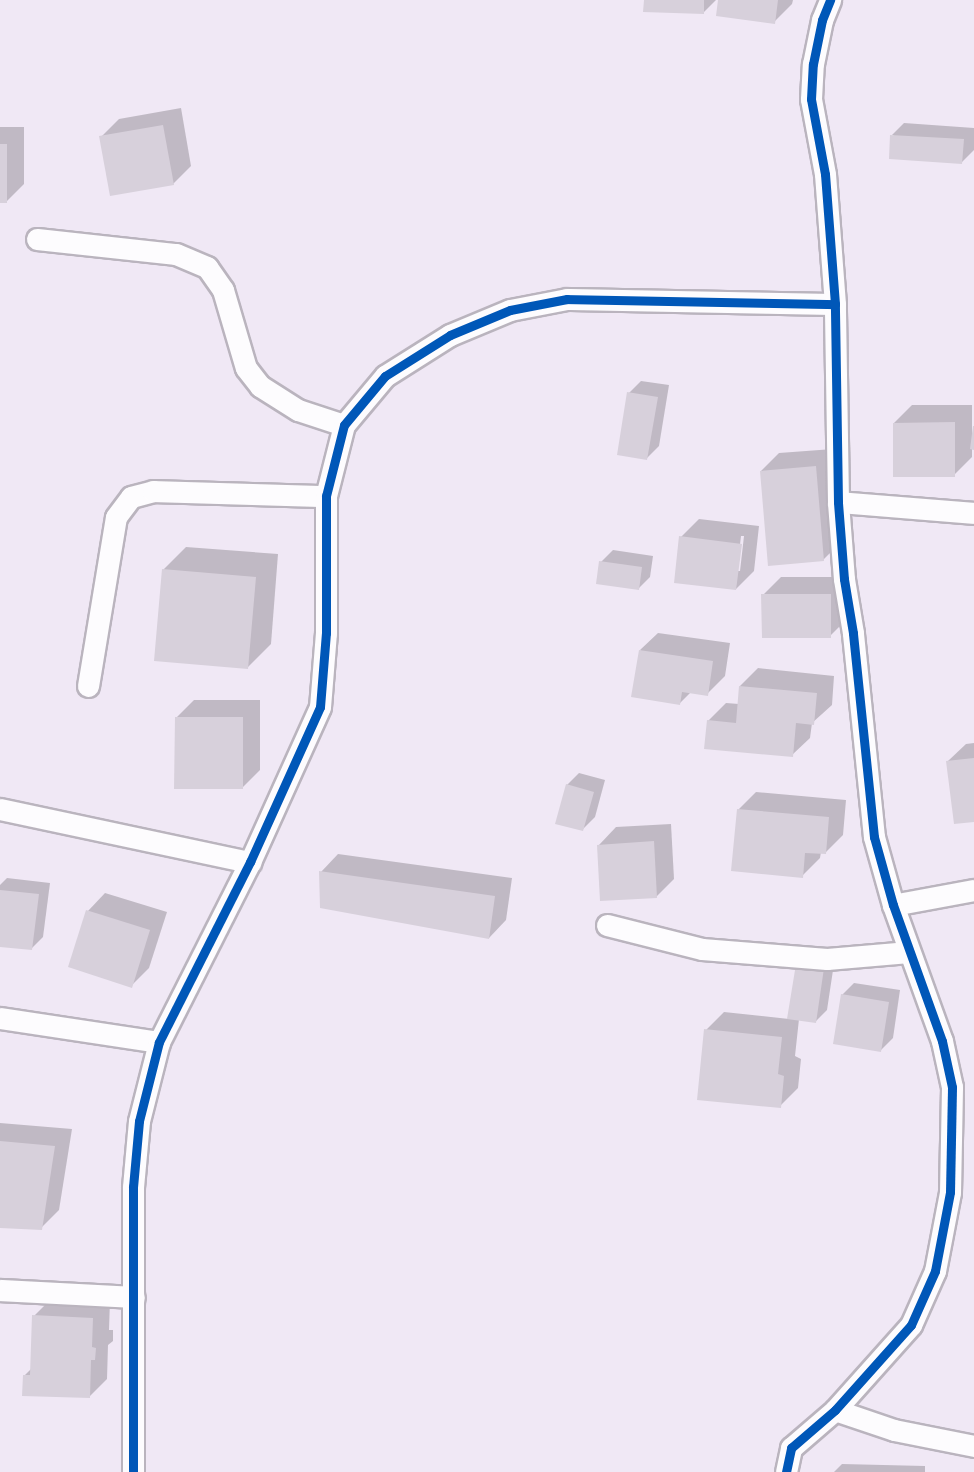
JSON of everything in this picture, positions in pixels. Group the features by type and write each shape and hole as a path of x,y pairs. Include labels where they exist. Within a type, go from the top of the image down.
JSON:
{"street":[{"path":"786,1472 791,1448 835,1410 911,1325 935,1271 950,1192 952,1087 942,1041 892,905 874,837 853,633 844,579 838,502 835,304 825,174 811,99 820,31 830,0"},
{"path":"37,239 176,254 207,267 223,290 246,368 260,386 298,410 344,425"},
{"path":"133,1472 133,1186 139,1121 159,1042 250,862 320,707 326,633 326,496 344,425 385,376 450,335 510,310 567,299 835,304"},
{"path":"88,686 116,517 130,497 153,491 326,496"},
{"path":"838,502 974,513"},
{"path":"0,809 250,862"},
{"path":"892,905 974,890"},
{"path":"607,925 702,949 827,959 909,952"},
{"path":"0,1018 159,1042"},
{"path":"0,1290 134,1297"},
{"path":"835,1410 894,1430 974,1446"}],"building":[{"path":"644,0 704,0 704,14 643,12"},
{"path":"718,0 778,0 775,24 716,16"},
{"path":"163,125 174,185 110,196 99,136"},
{"path":"890,135 964,139 962,164 889,159"},
{"path":"0,144 7,144 7,203 0,203"},
{"path":"627,392 658,397 647,460 617,455"},
{"path":"955,422 955,477 893,477 893,423"},
{"path":"974,426 974,450 970,449"},
{"path":"816,466 824,561 768,566 760,471"},
{"path":"679,536 742,544 736,590 674,583"},
{"path":"599,561 642,567 639,590 596,584"},
{"path":"162,569 256,577 248,669 154,661"},
{"path":"761,594 831,594 831,638 762,638"},
{"path":"639,650 713,661 708,696 682,692 680,705 631,697"},
{"path":"739,686 817,693 814,725 796,723 793,757 704,749 707,720 736,723"},
{"path":"175,717 243,717 243,789 174,789"},
{"path":"974,758 974,822 954,824 946,761"},
{"path":"566,784 594,792 583,831 555,824"},
{"path":"737,809 829,817 826,854 805,853 803,878 731,871"},
{"path":"654,841 657,898 600,901 597,845"},
{"path":"319,871 495,896 489,939 320,908"},
{"path":"0,890 39,894 32,950 0,947"},
{"path":"86,910 150,930 132,988 68,967"},
{"path":"796,964 824,968 816,1023 787,1019"},
{"path":"841,994 889,1002 881,1052 833,1044"},
{"path":"704,1029 782,1037 778,1074 784,1076 781,1108 697,1100"},
{"path":"0,1141 55,1146 42,1230 0,1228"},
{"path":"32,1315 93,1318 92,1347 96,1348 95,1360 91,1360 90,1398 22,1396 23,1375 30,1375"}],"cycle path":[{"path":"786,1472 791,1448 835,1410 911,1325 935,1271 950,1192 952,1087 942,1041 893,905 874,837 853,633 844,579 838,502 835,304 825,174 811,99 813,64 822,20 830,0"},
{"path":"133,1472 133,1187 139,1121 159,1042 250,862 320,707 326,633 326,496 344,425 385,376 450,335 510,310 567,299 835,304"}]}
